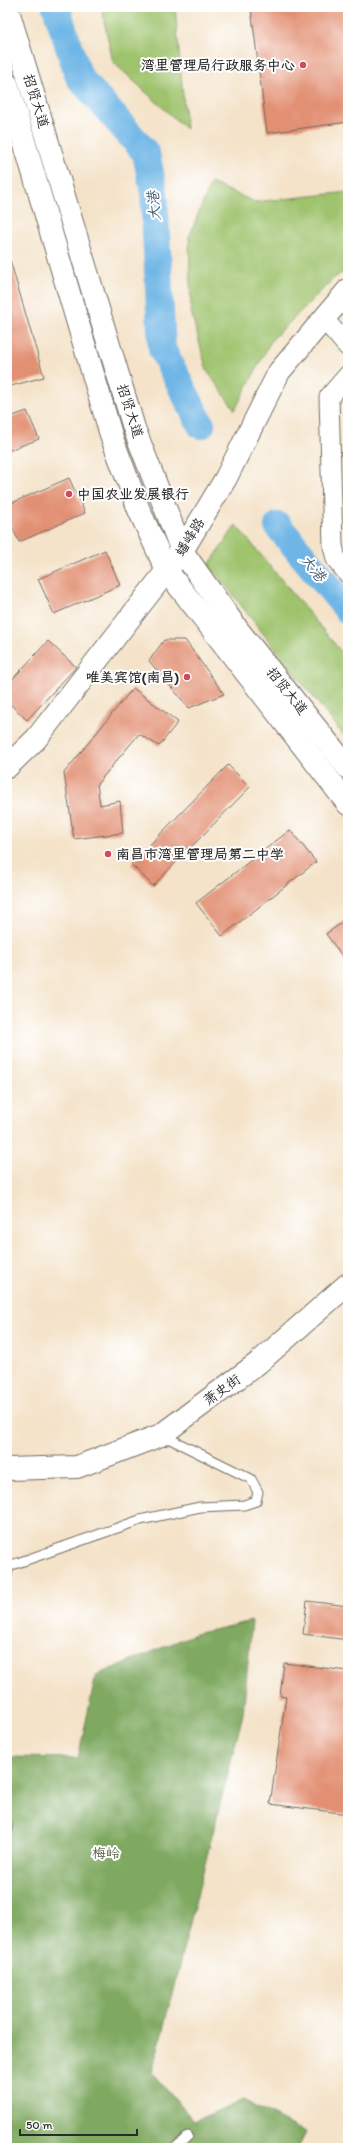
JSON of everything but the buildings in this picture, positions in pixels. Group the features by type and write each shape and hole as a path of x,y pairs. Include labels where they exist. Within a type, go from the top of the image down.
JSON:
{"main road":[{"name":"招贤大道","path":"7,7 134,428 182,551 238,630 348,768"},
{"name":"招贤大道","path":"7,84 112,438 139,510 167,571 348,804"},
{"name":"蟠峰路","path":"7,767 36,739 182,551 226,478 279,372 348,290"},
{"name":"萧史街","path":"7,1469 77,1467 161,1435 258,1363 348,1284"}],"street":[{"path":"324,319 348,347"},
{"path":"348,375 329,397 332,546 336,559 348,574"}],"lane":[{"path":"7,1575 9,1566 140,1520 200,1507 244,1505 256,1501 258,1492 250,1479 161,1435"},
{"path":"7,1824 7,1832"},
{"path":"176,2148 188,2136"}],"green space":[{"path":"101,7 175,7 186,129 113,62"},
{"path":"211,183 255,202 348,192 348,268 333,279 271,341 235,410 207,371 191,312 189,237"},
{"path":"236,525 348,660 348,741 209,565"},
{"name":"梅岭","path":"252,1621 243,1714 152,2073 194,2121 243,2100 306,2133 298,2148 7,2148 7,1757 78,1758 96,1675 195,1634"}],"waterway":[{"name":"大港","path":"56,7 79,77 146,153 154,193 162,349 201,425"},
{"name":"大港","path":"278,526 348,610"}],"place":[{"name":"湾里管理局行政服务中心","path":"303,65"},
{"name":"中国农业发展银行","path":"69,494"},
{"name":"唯美宾馆(南昌)","path":"187,677"},
{"name":"南昌市湾里管理局第二中学","path":"108,854"}]}
